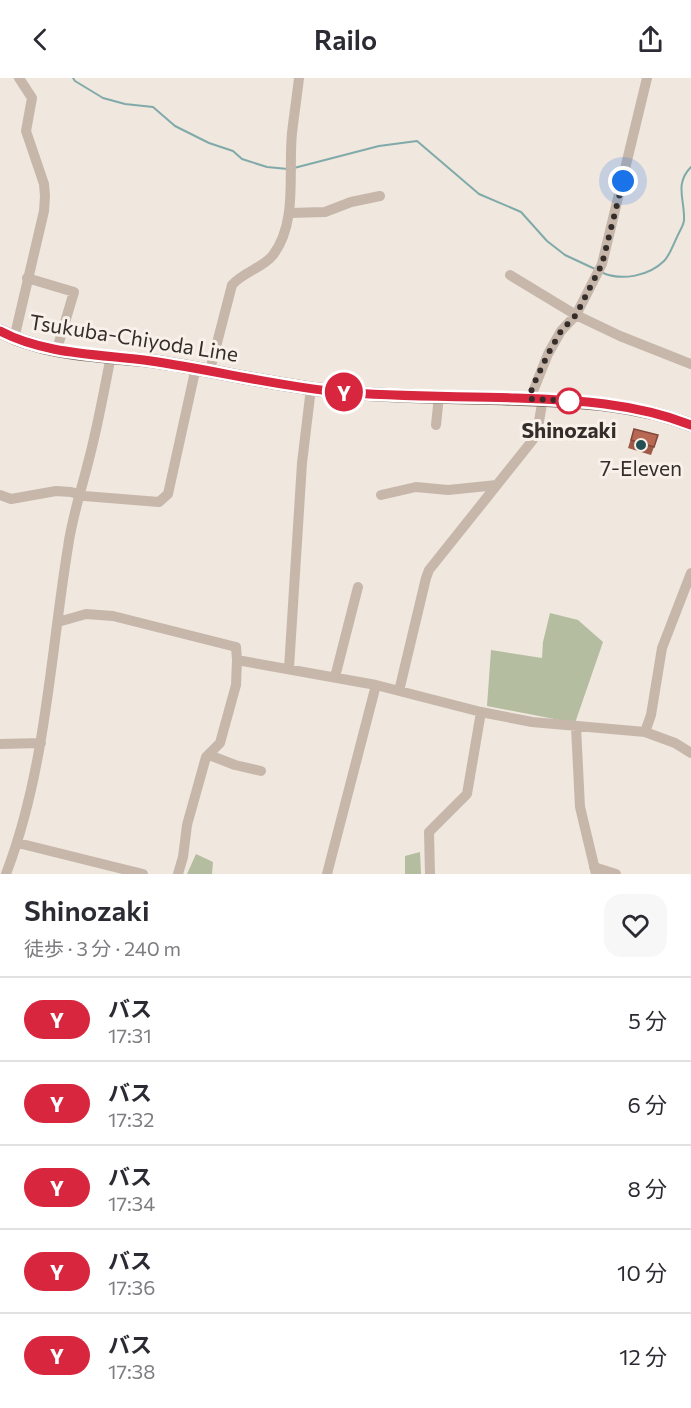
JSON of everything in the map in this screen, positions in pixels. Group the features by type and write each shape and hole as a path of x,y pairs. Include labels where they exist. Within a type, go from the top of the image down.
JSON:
{"main road":[{"name":"Tsukuba-Chiyoda Line","path":"0,331 14,339 57,350 203,368 311,388 616,405 654,412 691,424"}],"street":[{"path":"14,339 44,211 45,196 44,184 26,131 32,98 19,78"},
{"path":"0,495 11,499 56,491 94,497 159,502 168,494 203,368 232,285 238,278 271,258 279,245 289,213 292,133 299,78"},
{"path":"399,691 429,570 537,432 536,399 532,388 548,354 561,331 576,315 602,264 647,78"},
{"path":"289,213 325,212 351,202 380,196"},
{"path":"510,275 576,315 620,336 691,364"},
{"path":"27,278 74,292 57,350"},
{"path":"6,874 18,843 31,796 41,743 71,529 81,494 111,356"},
{"path":"289,668 302,463 311,388"},
{"path":"436,426 439,396"},
{"path":"381,495 416,487 448,490 496,485"},
{"path":"645,732 651,715 662,648 691,573"},
{"path":"335,677 358,586"},
{"path":"58,622 86,614 113,615 236,647 236,685 220,743 206,757 187,825 183,857 178,874"},
{"path":"237,660 376,685 481,712 532,722 645,732 675,743 691,753"},
{"path":"327,874 376,685"},
{"path":"429,874 429,832 467,794 481,712"},
{"path":"576,727 580,807 595,871 616,874"},
{"path":"0,744 41,743"},
{"path":"208,755 261,771"},
{"path":"18,843 143,874"}],"green space":[{"path":"550,613 578,620 603,642 575,723 487,706 491,650 542,658 543,642"},
{"path":"420,852 421,874 405,874 405,856"},
{"path":"196,854 213,862 212,874 187,874"}],"building":[{"path":"634,429 658,435 654,447 631,440"}],"waterway":[{"path":"73,78 103,98 125,104 153,107 175,126 209,143 233,151 242,159 267,167 288,169"},
{"path":"294,168 379,146 417,141 479,194 521,212 547,241 565,255 595,269"},
{"path":"603,273 618,277 635,276 651,270 666,259 684,222 682,186 686,173 691,167"}],"bus line":[{"name":"Y","path":"0,331 14,339 43,347 196,367 339,392 597,403 654,412 691,425"}],"place":[{"name":"Shinozaki","path":"569,401"},
{"name":"7-Eleven","path":"641,445"}],"route":[{"path":"569,401 572,401 530,399 532,388 548,354 561,331 576,315 602,264 623,181"}]}
